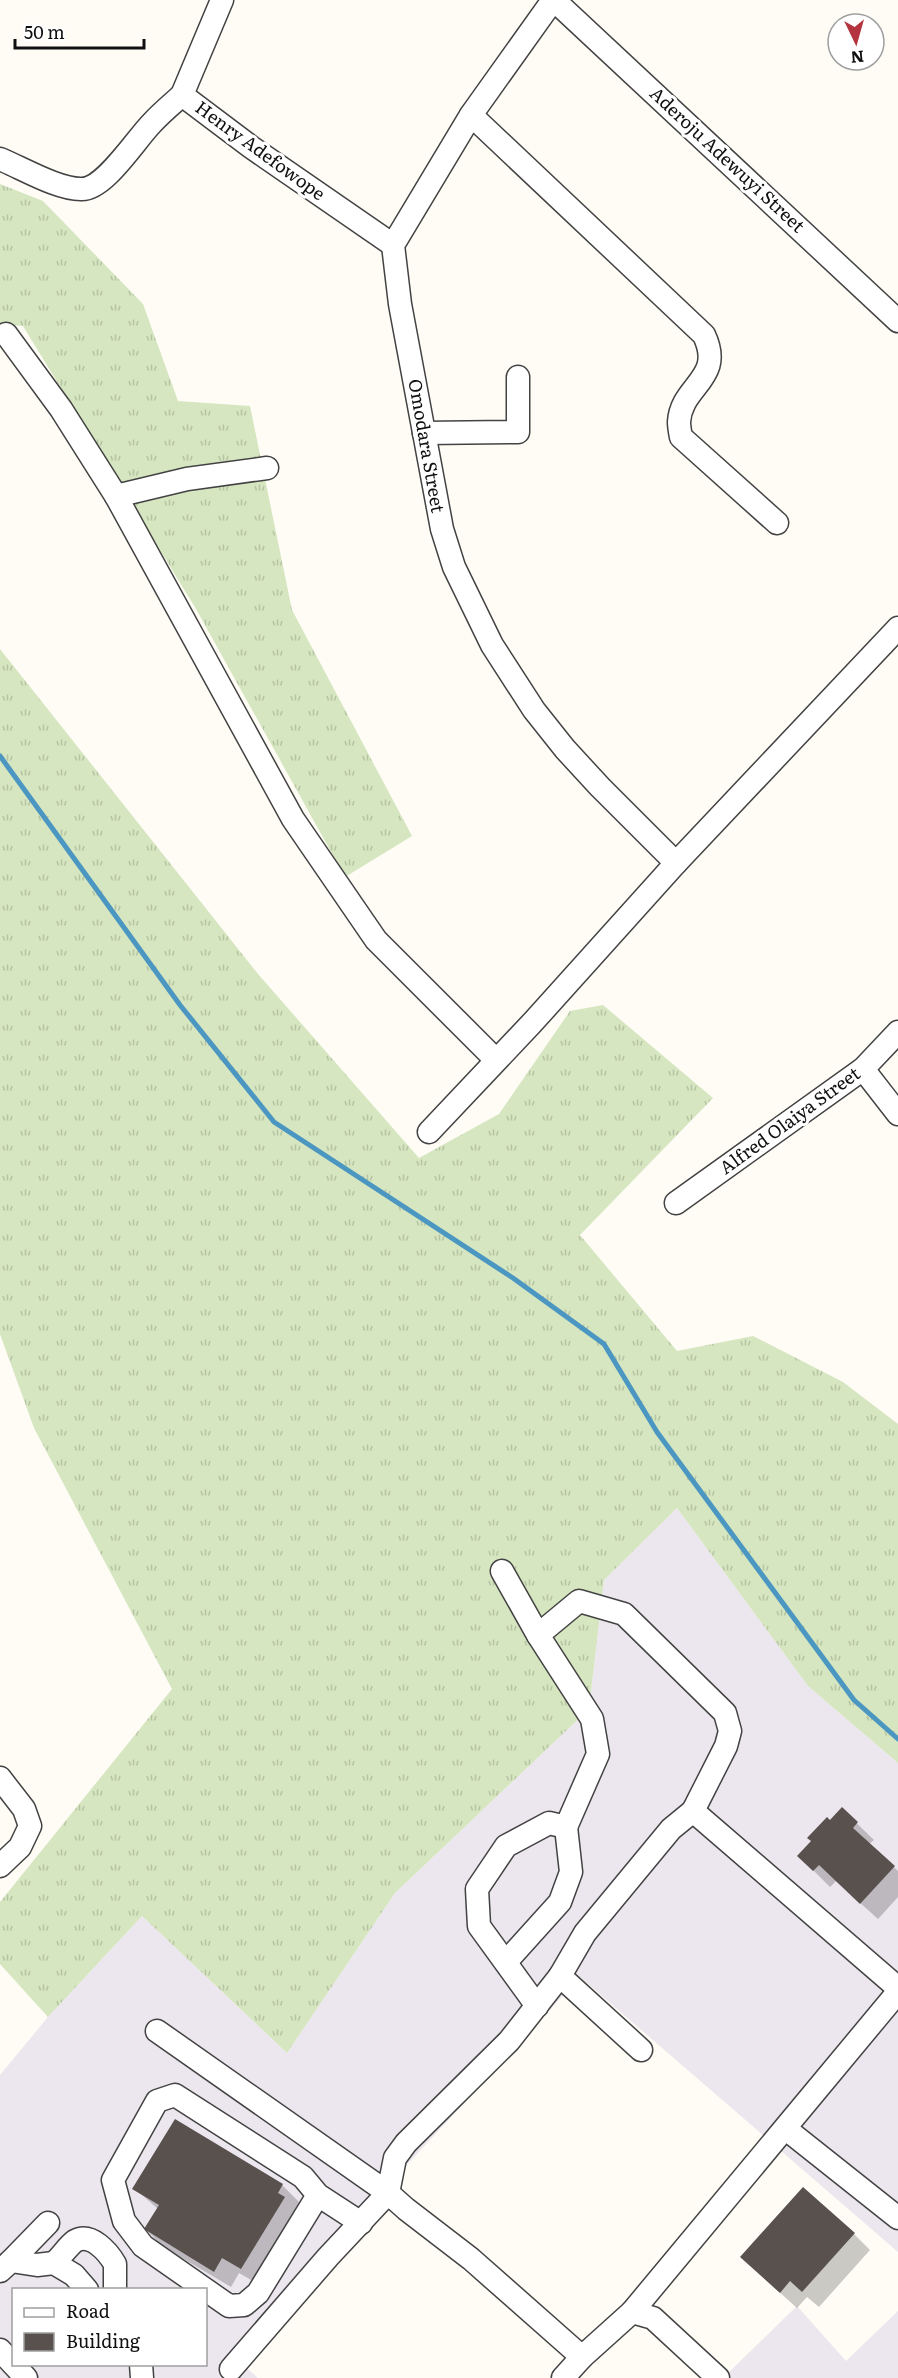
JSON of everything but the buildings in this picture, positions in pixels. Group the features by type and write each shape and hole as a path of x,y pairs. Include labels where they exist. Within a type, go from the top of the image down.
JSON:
{"street":[{"name":"Henry Adefowope","path":"222,0 182,95 251,147 393,245"},
{"path":"393,245 471,115 554,0"},
{"name":"Aderoju Adewuyi Street","path":"554,0 898,321"},
{"path":"0,159 63,186 83,189 94,186 111,171 151,124 182,95"},
{"path":"471,115 704,335 711,350 711,364 683,408 679,422 681,437 777,523"},
{"name":"Omodara Street","path":"393,245 400,304 442,529 451,558 492,645 534,710 600,787 676,863"},
{"path":"6,334 60,409 117,496 293,819 376,939 496,1060"},
{"path":"424,433 518,432 518,377"},
{"path":"117,496 187,479 267,468"},
{"path":"429,1132 532,1023 676,863 898,628"},
{"name":"Alfred Olaiya Street","path":"676,1203 863,1069 898,1032"},
{"path":"863,1069 898,1114"},
{"path":"502,1571 537,1635 592,1719 598,1754 566,1827 571,1872 560,1902 506,1962"},
{"path":"231,2369 388,2193 395,2158 406,2143 509,2041 560,1976 585,1933 671,1829 693,1811 726,1746 730,1731 725,1713 624,1614 579,1601 537,1635"},
{"path":"0,1778 24,1809 30,1826 20,1847 0,1866"},
{"path":"693,1811 898,1988"},
{"path":"537,2006 479,1926 477,1889 506,1846 549,1823 566,1827"},
{"path":"560,1976 642,2050"},
{"path":"563,2378 582,2357 632,2312 898,1992"},
{"path":"157,2031 388,2193 471,2259 582,2357"},
{"path":"203,2288 143,2246 124,2221 114,2180 157,2101 175,2095 303,2177 318,2195 361,2223"},
{"path":"786,2129 898,2218"},
{"path":"207,2291 229,2306 244,2305 258,2293 318,2195"},
{"path":"6,2266 48,2223"},
{"path":"54,2263 75,2241 93,2240 115,2264 115,2288"},
{"path":"6,2266 54,2263 74,2275 86,2288"},
{"path":"632,2312 652,2319 718,2378"},
{"path":"0,2350 12,2363"},
{"path":"15,2366 26,2378"}],"shaded area":[{"path":"677,1508 808,1686 898,1763 898,2252 580,1977 232,2355 258,2378 0,2378 0,2075 48,2017 142,1916 287,2053 395,1893 589,1709 604,1580"},
{"path":"797,2306 846,2361 898,2311 898,2378 723,2378"}],"green space":[{"path":"0,184 43,201 143,304 178,401 250,406 292,610 412,836 345,877 196,609 23,326 0,324"},
{"path":"0,649 258,974 419,1158 499,1114 570,1011 603,1005 713,1098 580,1235 677,1351 753,1336 843,1382 898,1424 898,1763 808,1686 677,1508 604,1580 589,1709 395,1893 287,2053 142,1916 48,2017 0,1964 0,1902 172,1689 34,1428 0,1334"}],"waterway":[{"path":"0,756 180,1005 274,1122 513,1278 604,1344 657,1432 854,1700 898,1739"}]}
